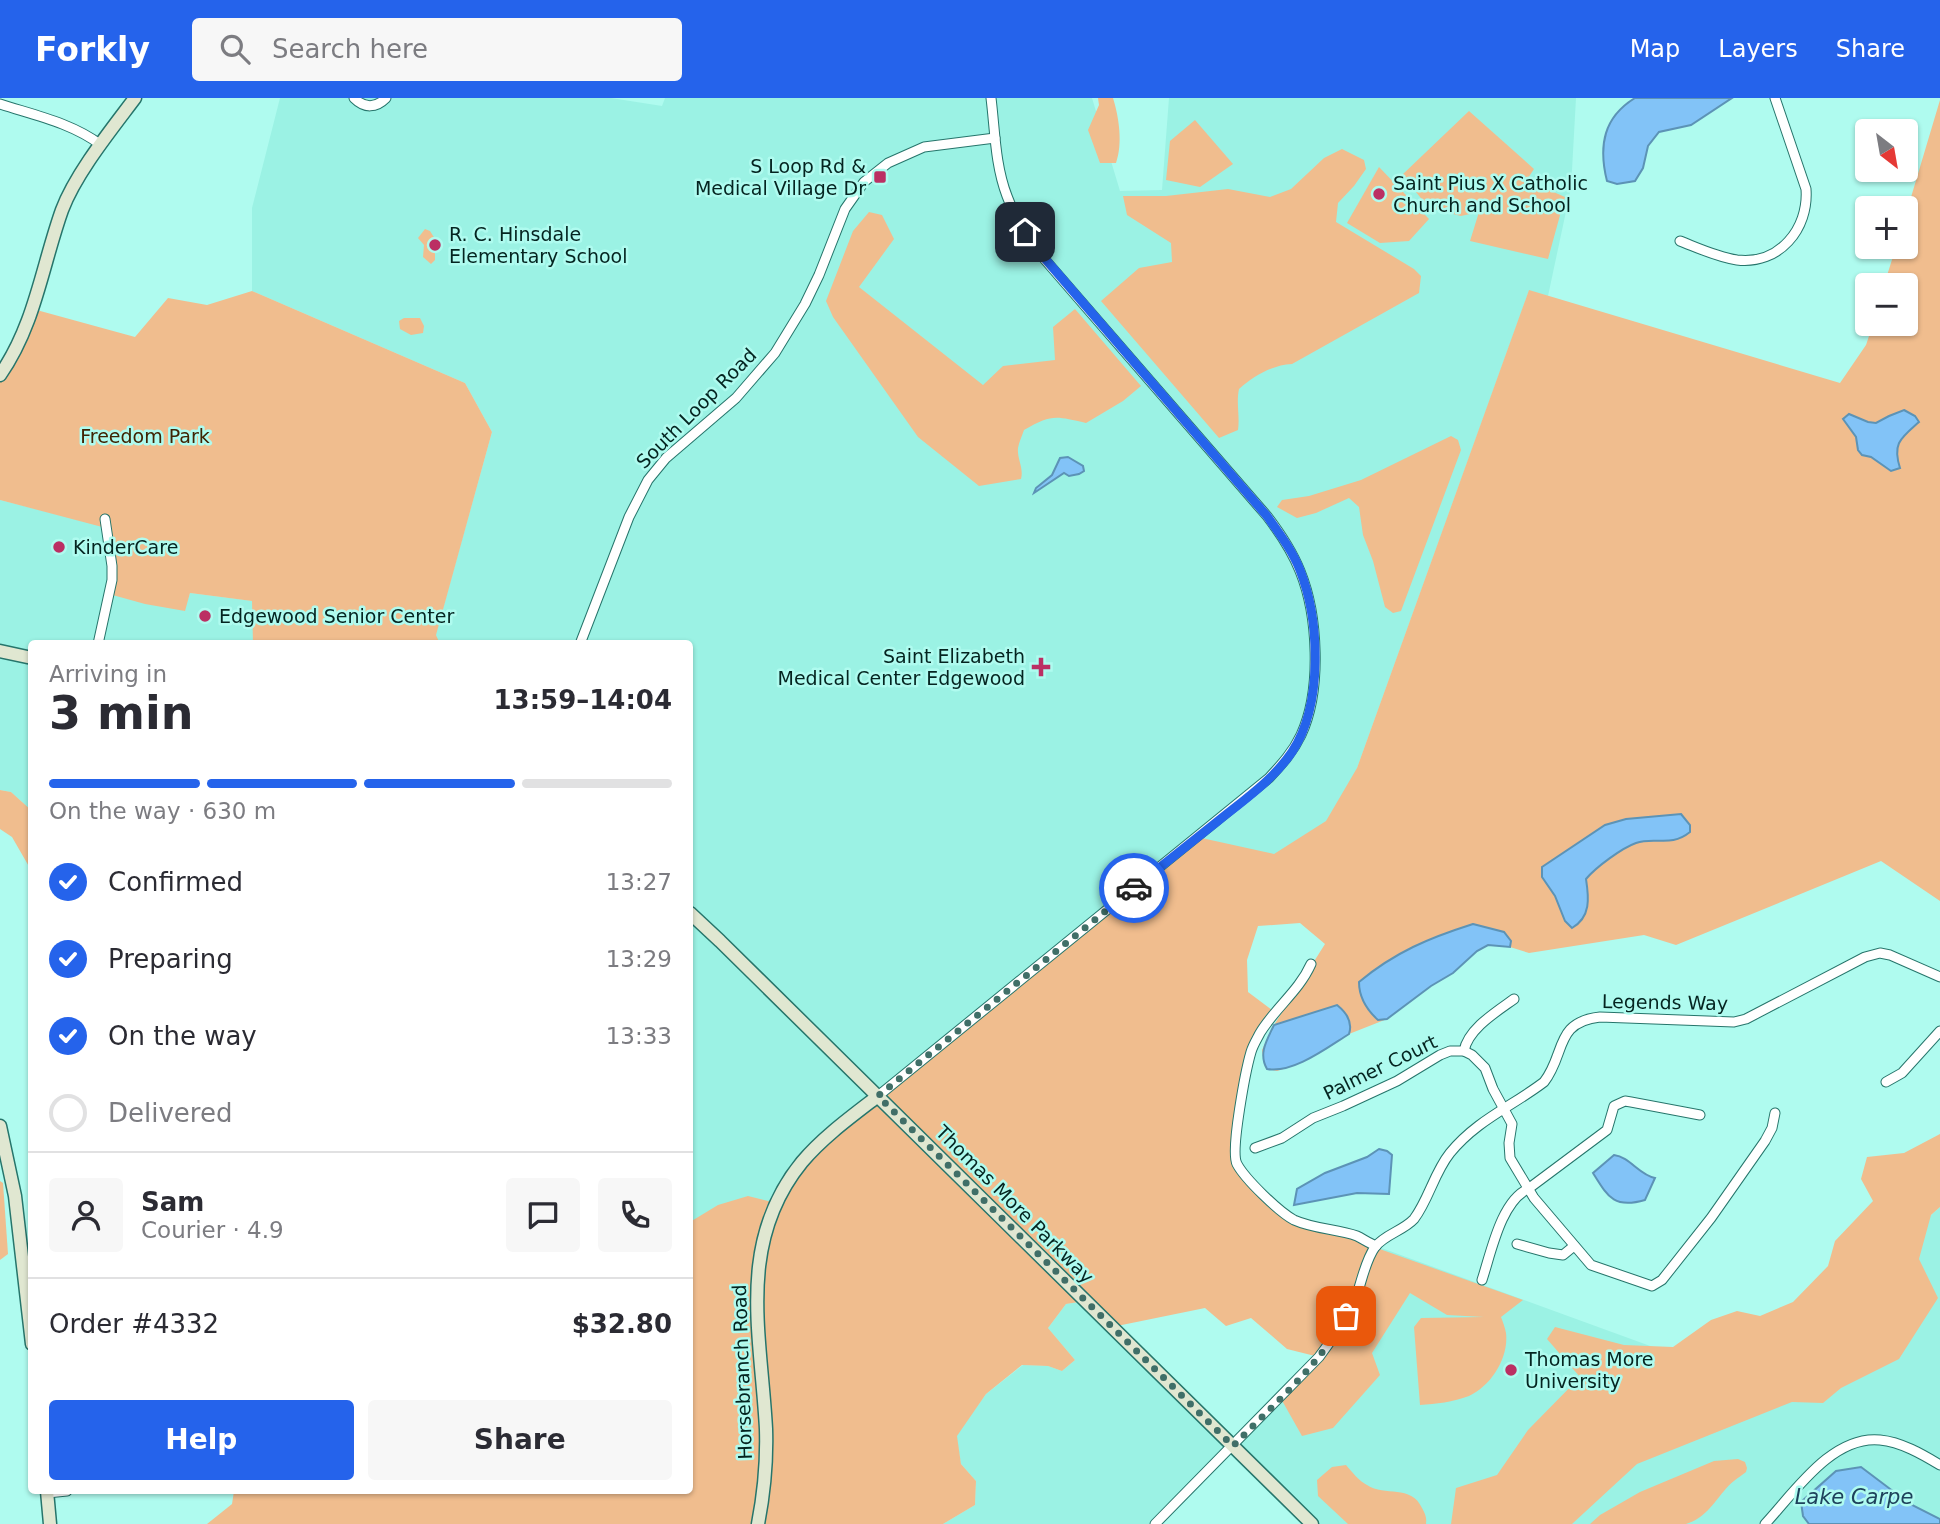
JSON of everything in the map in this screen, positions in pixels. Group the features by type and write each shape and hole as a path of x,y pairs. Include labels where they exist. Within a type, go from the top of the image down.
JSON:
{"street":[{"path":"0,375 23,336 67,200 101,145 135,98"},
{"path":"354,98 366,106 376,106 386,98"},
{"path":"878,1096 1269,778 1292,752 1302,733 1313,687 1314,625 1306,587 1291,552 1252,499 1041,254 1017,219 1006,194 990,98"},
{"path":"1680,241 1730,259 1752,260 1781,248 1797,231 1807,205 1806,189 1775,98"},
{"path":"0,104 70,127 101,145"},
{"name":"South Loop Road","path":"582,640 629,517 648,480 666,458 736,398 775,353 805,304 845,209 864,182 888,163 924,147 995,138"},
{"path":"99,640 112,580 105,519"},
{"path":"0,651 28,657"},
{"name":"Thomas More Parkway","path":"693,916 1312,1524"},
{"name":"Legends Way","path":"1376,1246 1412,1221 1449,1154 1471,1131 1544,1082 1549,1076 1566,1033 1588,1018 1734,1022 1746,1019 1865,957 1880,953 1890,954 1940,977"},
{"path":"1155,1524 1319,1357 1354,1301 1376,1246 1356,1236 1308,1225 1287,1216 1252,1182 1235,1158 1247,1071 1254,1044 1262,1029 1295,991 1311,964"},
{"path":"1464,1051 1469,1038 1476,1030 1514,999"},
{"path":"1886,1082 1902,1073 1940,1031"},
{"name":"Palmer Court","path":"1255,1148 1282,1138 1313,1118 1397,1081 1440,1055 1450,1051 1464,1051 1485,1068 1512,1124 1510,1158 1528,1189 1591,1265 1652,1286 1658,1283 1711,1218 1765,1141 1772,1128 1775,1113"},
{"name":"Horsebranch Road","path":"758,1524 766,1463 766,1431 756,1292 761,1248 767,1225 776,1203 802,1163 822,1142 878,1096"},
{"path":"1482,1280 1508,1208 1520,1193 1607,1130 1614,1106 1631,1102 1700,1115"},
{"path":"0,1126 15,1196 28,1309"},
{"path":"1517,1244 1563,1255 1574,1246"},
{"path":"1765,1524 1822,1462 1853,1443 1889,1441 1938,1464 1940,1451"},
{"path":"47,1494 50,1524"}],"shaded area":[{"name":"Saint Elizabeth Medical Center Edgewood","path":"280,98 611,98 662,106 665,98 1092,98 1120,191 1162,190 1169,98 1576,98 1571,188 1548,296 1529,291 1334,832 776,1203 693,1223 693,640 434,640 492,432 465,383 252,291 252,208"},
{"path":"0,500 107,527 184,611 190,593 253,601 253,640 28,640 28,807 11,792 0,790"},
{"name":"Thomas More University","path":"1940,1207 1940,1524 1312,1524 1233,1446 1159,1524 943,1524 975,1505 976,1481 961,1464 956,1436 986,1394 1023,1365 1048,1366 1062,1371 1075,1360 1048,1328 1066,1304 1085,1301 1233,1445 1319,1357 1376,1246 1749,1382"}],"green space":[{"path":"1098,98 1113,98 1115,105 1120,139 1116,163 1100,163 1088,130 1099,105"},
{"path":"1940,100 1940,901 1881,861 1676,945 1644,935 1529,953 1510,947 1488,945 1387,1019 1349,1034 1293,1066 1277,1071 1267,1069 1262,1050 1274,1025 1325,944 1300,923 1258,926 1247,960 1248,992 1276,1013 1251,1052 1237,1164 1287,1216 1523,1300 1501,1317 1506,1333 1505,1352 1497,1370 1477,1391 1463,1398 1420,1405 1414,1327 1421,1318 1484,1317 1447,1315 1410,1293 1372,1353 1380,1375 1333,1428 1302,1436 1280,1397 1319,1357 1287,1349 1251,1318 1226,1326 1205,1308 1112,1327 1085,1301 1066,1304 1048,1328 1075,1360 1062,1371 1048,1366 1022,1365 986,1394 957,1436 961,1464 976,1481 975,1505 943,1524 207,1524 232,1504 234,1494 693,1494 693,1220 718,1205 748,1196 776,1203 802,1163 1197,837 1274,854 1326,821 1357,768 1529,290 1840,383 1866,345 1869,336 1918,336 1918,273 1888,273 1892,259 1918,259 1918,196 1911,196 1916,182 1918,182 1918,174"},
{"path":"1469,111 1534,169 1524,184 1542,187 1565,197 1548,259 1470,241 1479,212 1461,216 1429,208 1402,175"},
{"path":"1195,120 1233,164 1200,187 1166,180 1170,141"},
{"path":"1342,149 1364,160 1366,169 1338,203 1336,222 1414,269 1421,276 1419,293 1292,364 1270,369 1251,380 1239,389 1238,430 1219,438 1101,301 1139,268 1172,262 1171,243 1127,215 1123,196 1166,196 1228,189 1270,197 1291,189 1324,158"},
{"path":"1379,167 1429,219 1409,241 1380,243 1347,223"},
{"path":"869,212 882,215 894,239 859,287 983,385 1003,366 1055,360 1053,327 1075,309 1141,386 1123,401 1086,423 1054,418 1024,430 1018,448 1021,479 979,486 918,437 833,317 826,301 853,231"},
{"path":"425,229 430,231 435,239 435,260 431,264 423,257 424,245 418,238"},
{"name":"Freedom Park","path":"252,291 465,383 492,432 436,635 438,640 253,640 252,601 190,593 185,611 109,594 106,528 0,500 0,375 33,309 135,337 168,298 207,305"},
{"path":"404,318 420,318 424,326 423,333 411,335 400,329 399,321"},
{"path":"1451,436 1458,440 1461,450 1401,611 1393,613 1385,607 1363,535 1359,507 1349,498 1316,513 1297,518 1277,507 1282,500 1309,496 1361,480"},
{"path":"0,790 11,792 28,807 28,865 12,837 0,829"},
{"path":"1940,1134 1940,1207 1931,1215 1919,1259 1938,1298 1899,1359 1841,1388 1823,1403 1792,1402 1637,1464 1572,1524 1451,1524 1456,1488 1497,1475 1528,1430 1580,1377 1547,1339 1555,1327 1624,1345 1673,1347 1711,1320 1737,1311 1760,1316 1793,1302 1828,1266 1835,1241 1873,1201 1861,1179 1867,1157 1904,1153"},
{"path":"0,1181 3,1183 8,1254 0,1260"},
{"path":"1738,1459 1745,1462 1746,1472 1729,1486 1703,1515 1693,1521 1686,1524 1590,1524 1600,1515 1640,1492 1714,1461"},
{"path":"1346,1465 1361,1481 1374,1488 1411,1496 1422,1508 1426,1524 1348,1524 1318,1496 1317,1480 1332,1467"}],"water":[{"path":"1635,98 1732,98 1691,125 1659,132 1648,146 1643,168 1635,181 1617,184 1607,181 1604,168 1606,133 1616,114"},
{"path":"1904,410 1915,416 1919,422 1900,442 1897,453 1900,468 1891,471 1871,457 1862,455 1858,450 1856,437 1843,419 1849,414 1876,423"},
{"path":"1068,457 1083,466 1084,471 1069,476 1064,473 1034,493 1036,488 1052,475 1060,458"},
{"path":"1681,814 1690,825 1690,832 1669,841 1636,843 1610,858 1586,879 1588,900 1583,918 1572,928 1565,921 1555,896 1542,877 1542,867 1605,825 1626,819"},
{"path":"1473,924 1504,932 1511,941 1510,947 1488,945 1477,951 1453,973 1387,1019 1378,1020 1367,1008 1359,982 1413,947"},
{"path":"1337,1005 1348,1018 1349,1034 1299,1064 1267,1069 1263,1052 1274,1025"},
{"path":"1379,1149 1392,1155 1389,1194 1357,1193 1294,1205 1297,1189 1325,1173 1367,1157"},
{"path":"1614,1155 1655,1178 1645,1200 1619,1202 1603,1189 1593,1173"},
{"name":"Lake Carpe","path":"1861,1467 1910,1504 1940,1519 1940,1524 1809,1524 1803,1516 1801,1502 1836,1471"}],"way so far":[{"path":"1134,888 878,1096 1233,1446 1319,1357 1346,1316"}],"place":[{"name":"S Loop Rd & Medical Village Dr","path":"880,177"},
{"name":"Saint Pius X Catholic Church and School","path":"1379,194"},
{"name":"R. C. Hinsdale Elementary School","path":"435,245"},
{"name":"KinderCare","path":"59,547"},
{"name":"Edgewood Senior Center","path":"205,616"},
{"name":"Saint Elizabeth Medical Center Edgewood","path":"1041,667"},
{"name":"Thomas More University","path":"1511,1370"}],"route":[{"path":"1025,232 1267,516 1299,568 1314,625 1313,687 1302,733 1292,752 1264,783 1134,888"}]}
